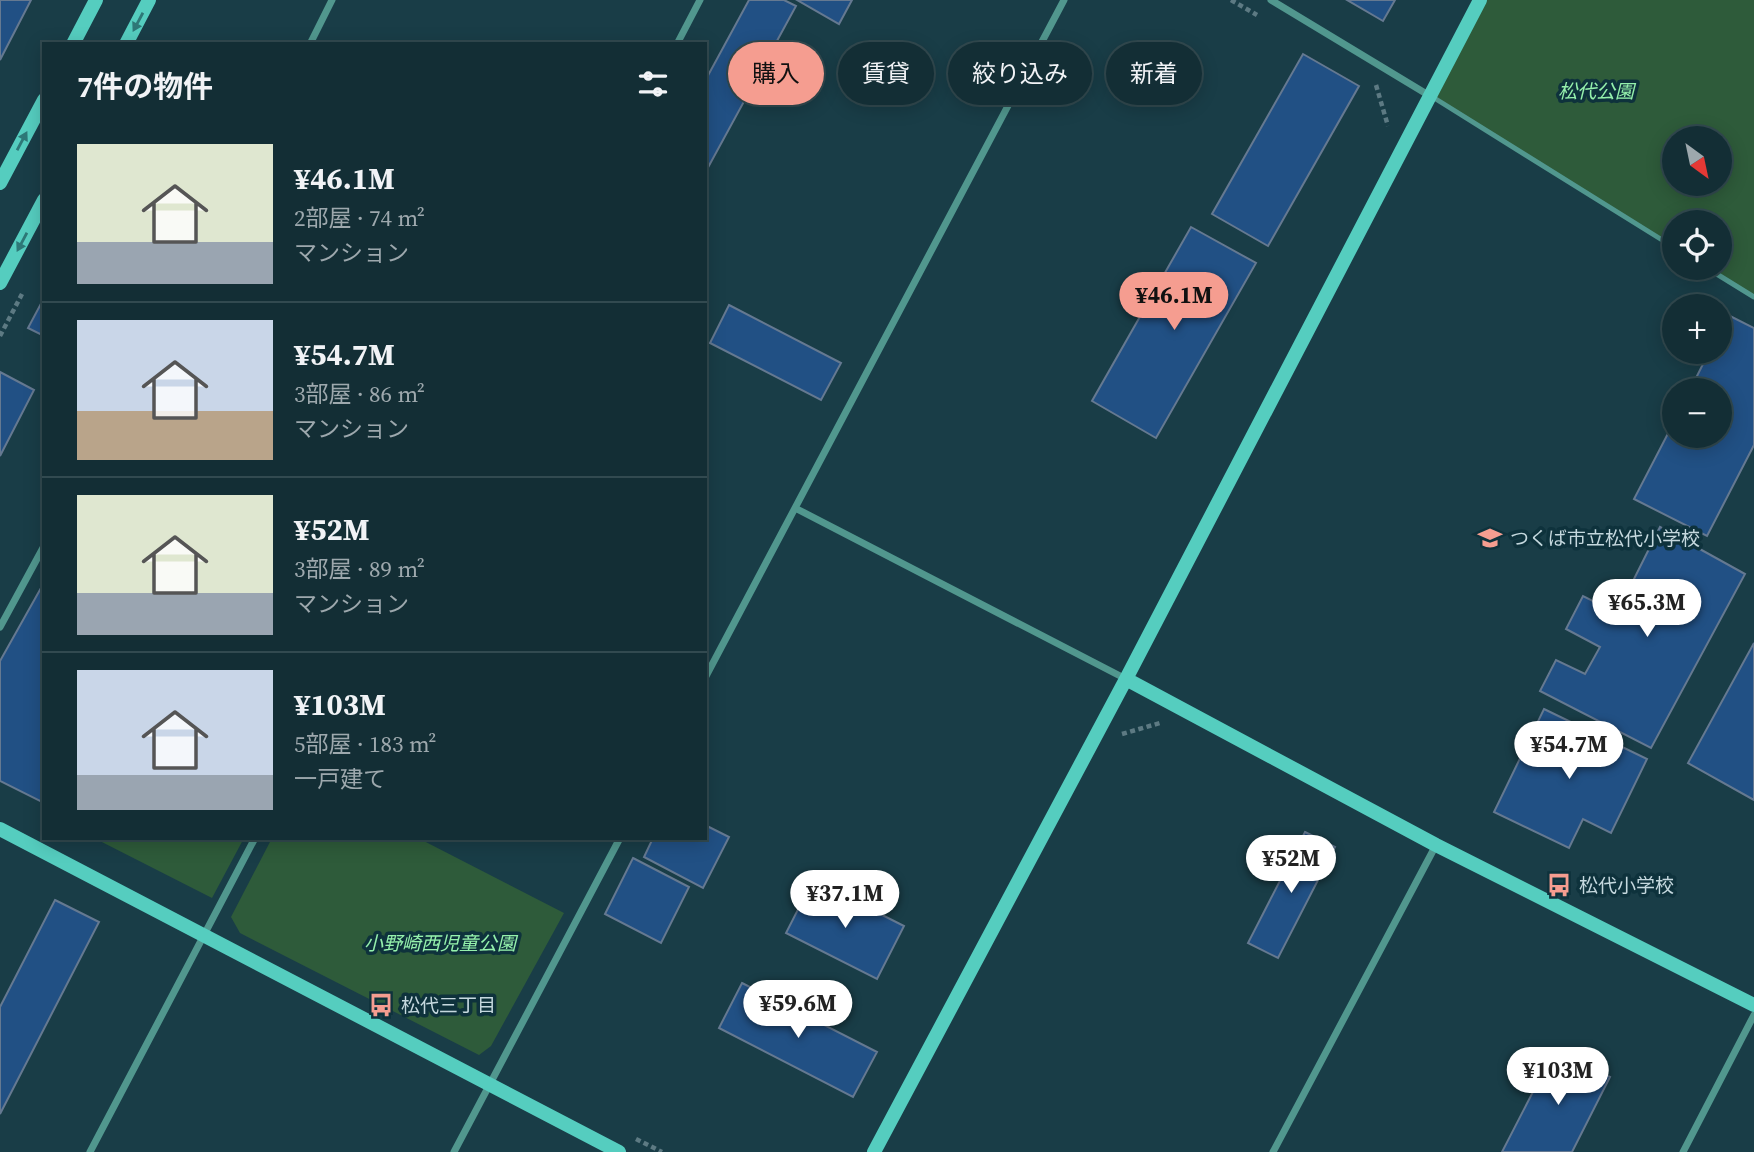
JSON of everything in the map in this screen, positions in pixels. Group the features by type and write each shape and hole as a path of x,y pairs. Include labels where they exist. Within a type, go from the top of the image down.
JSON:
{"street":[{"path":"74,42 96,0"},
{"path":"127,42 149,0"},
{"path":"311,42 332,0"},
{"path":"678,42 700,0"},
{"path":"707,674 1064,0"},
{"path":"1270,0 1430,96"},
{"path":"874,1152 1126,679 1480,0"},
{"path":"0,183 42,104"},
{"path":"0,284 42,204"},
{"path":"795,508 1126,679 1436,845 1754,1005"},
{"path":"0,627 42,550"},
{"path":"0,829 620,1152"},
{"path":"90,1152 254,840"},
{"path":"454,1152 619,840"},
{"path":"1273,1152 1436,845"},
{"path":"1683,1152 1754,1015"}],"lane":[{"path":"1430,96 1662,240"},
{"path":"1726,280 1754,297"}],"path":[{"path":"1231,0 1266,20"},
{"path":"1370,80 1376,83 1389,125 1382,137"},
{"path":"1114,742 1120,735 1158,722 1170,728"}],"green space":[{"name":"松代公園","path":"1480,0 1754,0 1754,297 1726,280 1732,280 1732,210 1662,210 1662,240 1430,96"},
{"path":"98,840 243,840 212,898"},
{"name":"小野崎西児童公園","path":"271,840 422,840 564,913 491,1046 479,1055 240,933 231,917"}],"building":[{"path":"0,0 31,0 0,60"},
{"path":"749,0 784,0 796,6 776,42 728,42 728,105 742,105 707,169 707,77"},
{"path":"797,0 852,0 839,24"},
{"path":"1347,0 1395,0 1383,21"},
{"path":"1303,54 1359,86 1268,246 1212,214"},
{"path":"1191,227 1256,263 1156,438 1092,401"},
{"path":"42,302 42,335 28,328"},
{"path":"729,305 841,363 821,400 710,343"},
{"path":"1732,317 1754,328 1754,445 1707,536 1634,499 1662,445 1662,448 1732,448 1732,378 1696,378 1703,364 1732,364"},
{"path":"0,372 34,390 0,456"},
{"path":"1660,527 1745,574 1651,748 1540,691 1556,660 1585,674 1600,647 1566,629 1583,596 1617,613"},
{"path":"42,588 42,802 0,781 0,661"},
{"path":"1754,643 1754,800 1688,763"},
{"path":"1544,709 1647,759 1611,833 1583,819 1569,848 1494,812"},
{"path":"707,826 729,837 703,888 644,857 652,840 707,840"},
{"path":"1305,832 1335,847 1278,958 1248,943"},
{"path":"633,858 689,887 661,943 605,914"},
{"path":"813,880 904,926 877,979 786,933"},
{"path":"55,900 99,922 0,1114 0,1007"},
{"path":"742,983 877,1052 853,1097 719,1028"},
{"path":"1555,1049 1610,1077 1572,1152 1502,1152"}],"place":[{"name":"つくば市立松代小学校","path":"1490,538"},
{"name":"松代小学校","path":"1559,885"},
{"name":"松代三丁目","path":"381,1005"}]}
